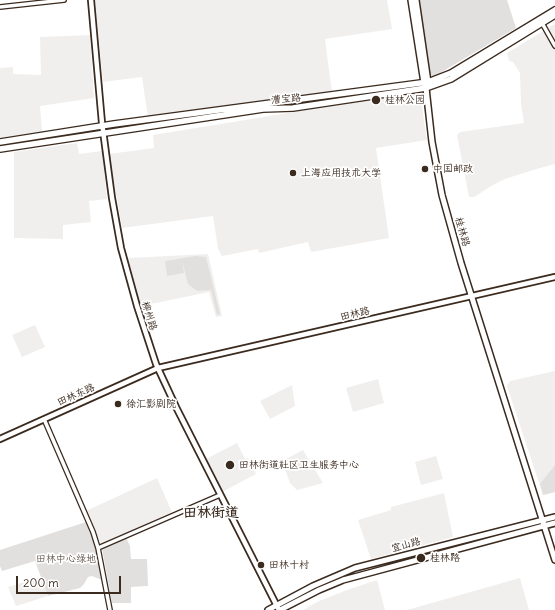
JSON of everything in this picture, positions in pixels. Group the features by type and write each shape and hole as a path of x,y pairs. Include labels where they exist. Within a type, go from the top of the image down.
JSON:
{"main road":[{"name":"桂林路","path":"411,0 426,84"},
{"name":"桂林路","path":"416,0 432,142 442,195 472,297 555,560"},
{"name":"漕宝路","path":"0,142 262,109 293,108 451,79 541,21 555,10"},
{"name":"漕宝路","path":"541,21 555,16"},
{"name":"漕宝路","path":"0,149 103,129"},
{"name":"宜山路","path":"268,610 278,608 343,580 543,523 555,517"},
{"name":"宜山路","path":"278,608 313,586 355,568 543,523 555,523"}],"street":[{"path":"0,7 64,0"},
{"name":"柳州路","path":"91,0 103,129 112,198 121,248 137,306 158,368 220,495 278,608"},
{"path":"541,21 555,46"},
{"name":"田林路","path":"158,368 555,277"},
{"name":"田林东路","path":"0,439 158,368"},
{"path":"44,419 93,532 98,548 110,610"},
{"path":"98,548 220,495"}],"shaded area":[{"path":"95,0 387,0 392,29 325,39 332,93 148,118 142,77 103,82"},
{"path":"555,24 555,164 505,179 474,197 469,197 457,135 460,132 524,123 521,104 520,73 513,62 509,61 507,53"},
{"path":"90,35 94,98 40,106 42,131 0,138 0,68 13,67 13,74 41,75 40,37"},
{"name":"上海应用技术大学","path":"417,94 421,100 427,140 376,148 389,238 311,252 308,242 259,253 258,249 222,256 218,249 213,216 122,228 109,154 154,148 153,135 349,103"},
{"path":"77,143 79,154 102,151 107,199 89,201 91,222 63,225 63,239 14,238 14,152"},
{"path":"208,254 222,316 216,317 209,292 141,306 128,258"},
{"path":"35,325 45,347 22,357 12,335"},
{"path":"555,371 555,492 543,495 507,386 510,381"},
{"path":"378,379 384,403 353,412 346,388"},
{"path":"292,385 295,406 270,419 260,401"},
{"name":"田林街道社区卫生服务中心","path":"237,443 245,459 248,458 256,474 222,492 206,459"},
{"path":"303,450 323,483 297,490 290,483 282,461"},
{"path":"436,456 443,479 421,485 415,462"},
{"path":"157,478 172,512 101,544 86,511"},
{"path":"444,493 453,537 371,559 358,520 391,510 391,507"},
{"path":"41,577 48,596 16,606 8,587"},
{"path":"520,578 529,610 407,610"},
{"path":"377,580 385,610 303,610 319,601"}],"green space":[{"name":"桂林公园","path":"420,0 507,0 516,28 433,77 429,73"},
{"path":"196,256 206,257 220,314 217,315 211,290 197,291 188,284 182,261 184,273 167,276 165,261"},
{"path":"555,465 555,492 543,495 540,484"},
{"name":"田林中心绿地","path":"86,522 95,544 102,580 92,576 88,577 80,588 48,596 35,561 2,571 0,566 0,550"},
{"path":"126,538 130,546 131,559 147,559 148,586 131,587 131,603 112,603 102,548"}],"place":[{"name":"桂林公园","path":"376,100"},
{"name":"中国邮政","path":"425,169"},
{"name":"上海应用技术大学","path":"293,173"},
{"name":"徐汇影剧院","path":"118,404"},
{"name":"田林街道社区卫生服务中心","path":"230,465"},
{"name":"桂林路","path":"421,558"},
{"name":"田林十村","path":"261,565"}],"district":[{"name":"田林街道","path":"211,513"}]}
